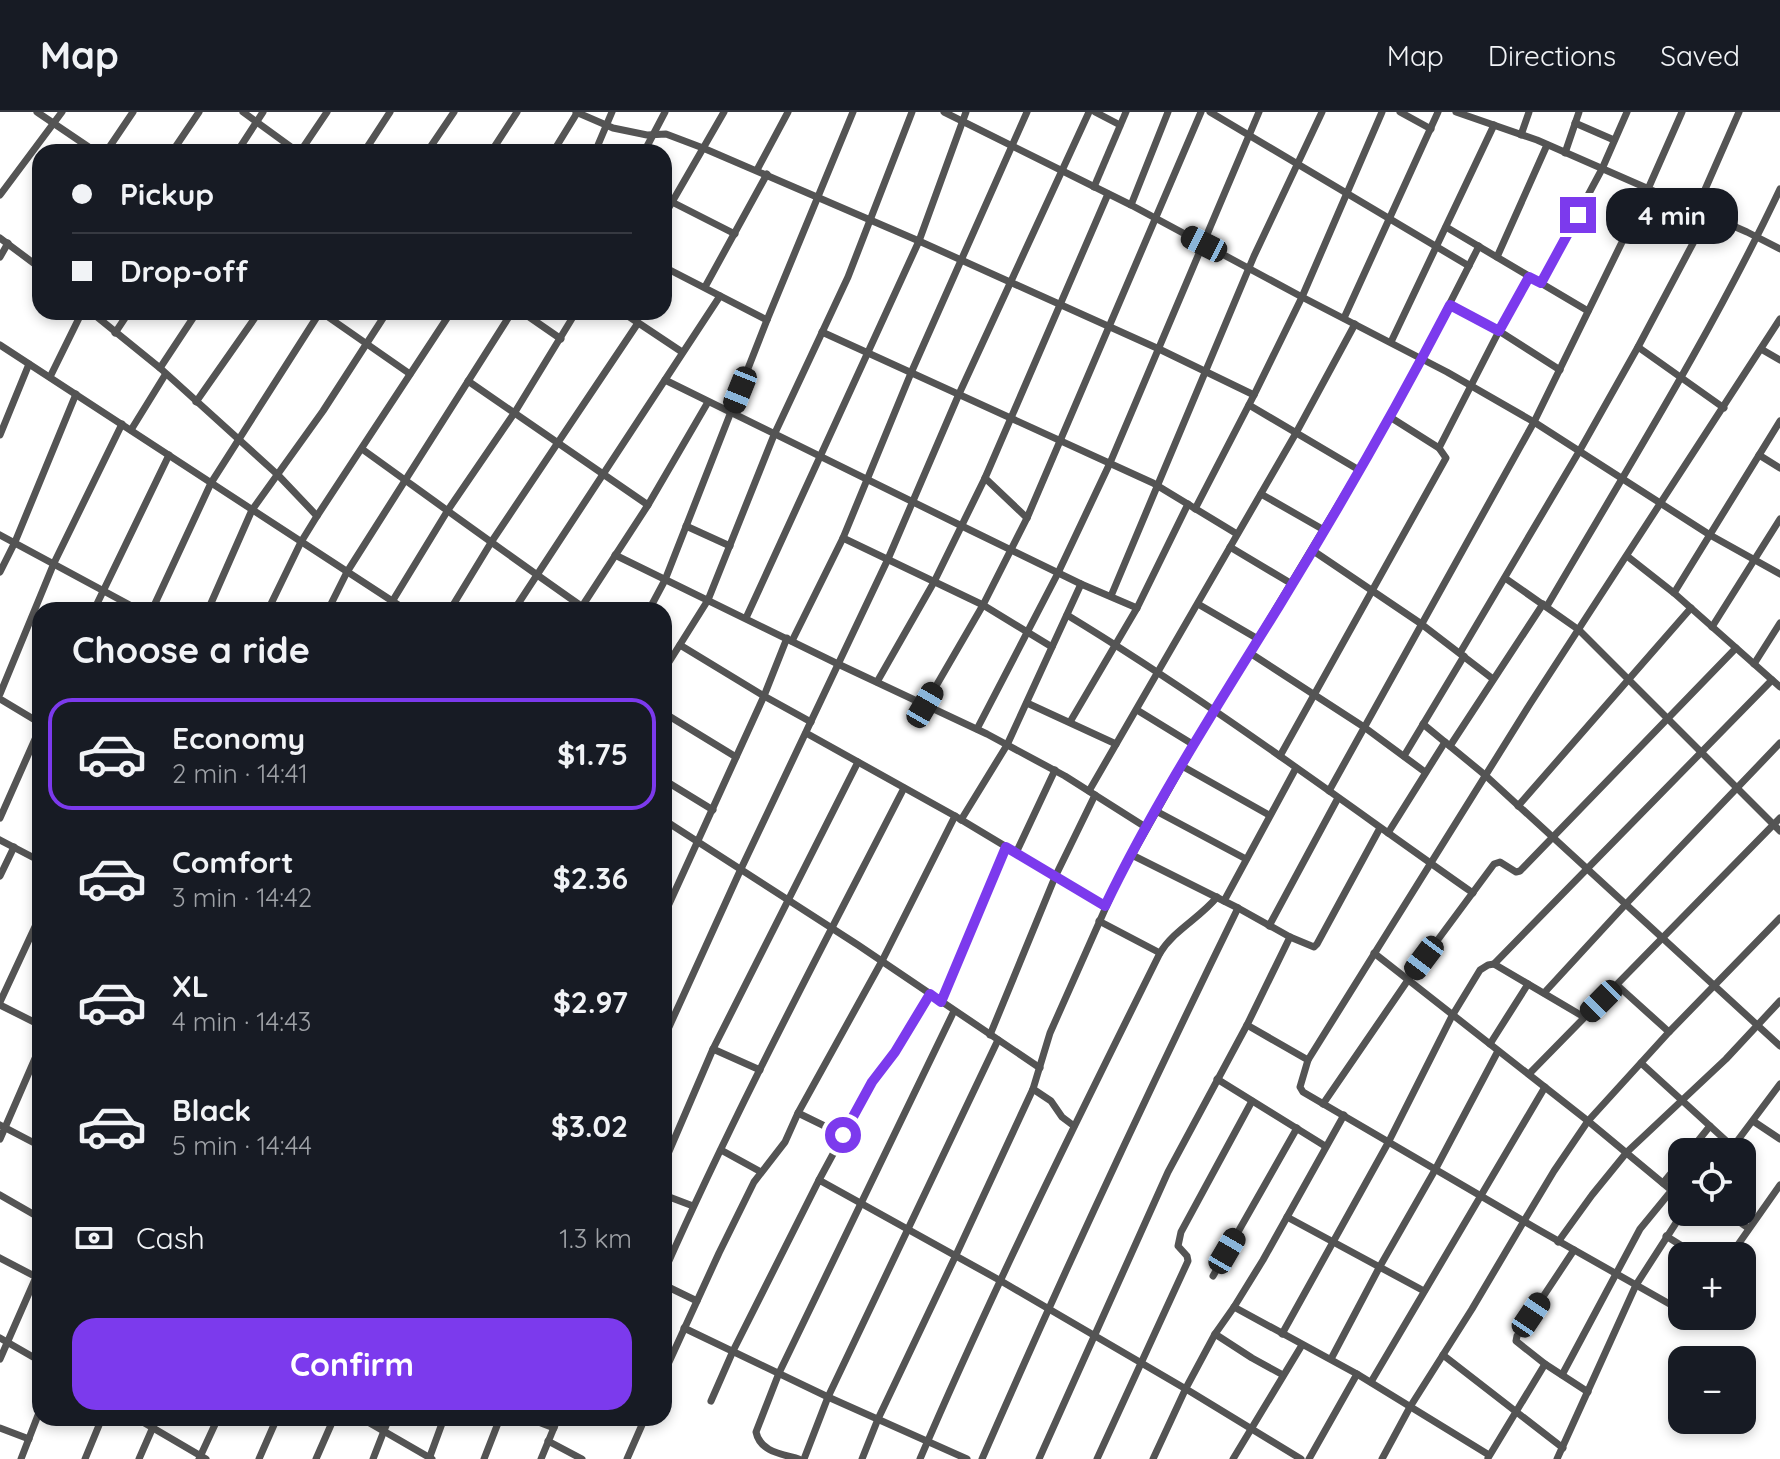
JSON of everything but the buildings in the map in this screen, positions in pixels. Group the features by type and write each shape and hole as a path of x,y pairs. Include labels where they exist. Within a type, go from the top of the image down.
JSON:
{"street":[{"path":"37,112 85,144"},
{"path":"38,144 62,112"},
{"path":"111,144 133,112"},
{"path":"177,144 199,112"},
{"path":"243,112 288,144"},
{"path":"242,144 263,112"},
{"path":"305,144 327,112"},
{"path":"369,144 390,112"},
{"path":"432,144 454,112"},
{"path":"558,144 577,112 606,125 652,136 670,135 919,241 1254,395"},
{"path":"598,144 612,112"},
{"path":"648,144 665,112"},
{"path":"724,112 672,202 735,234"},
{"path":"757,170 788,112"},
{"path":"653,602 665,580 853,112"},
{"path":"672,658 708,600 774,435 848,277 912,112"},
{"path":"944,112 1131,205 1472,385 1580,450 1710,535 1780,574"},
{"path":"746,618 919,241 966,112"},
{"path":"672,898 789,639 843,538 911,373 1027,112"},
{"path":"672,1012 888,559 959,394 1062,170 1092,112 1120,125"},
{"path":"1094,187 1126,112"},
{"path":"1131,205 1168,112"},
{"path":"925,705 1012,551 1201,112"},
{"path":"1210,112 1469,266"},
{"path":"977,729 1058,573 1110,463 1259,112"},
{"path":"1111,596 1250,268 1322,112"},
{"path":"1070,722 1249,405 1302,297 1382,112"},
{"path":"1400,112 1431,129"},
{"path":"1344,318 1438,112"},
{"path":"1456,112 1547,145 1780,249"},
{"path":"1521,135 1529,112"},
{"path":"1565,153 1579,112"},
{"path":"1541,283 1602,169 1627,112"},
{"path":"1329,791 1534,422 1648,189 1682,112"},
{"path":"1696,210 1739,112"},
{"path":"496,144 514,113"},
{"path":"1575,123 1614,140"},
{"path":"1391,342 1494,125"},
{"path":"1497,257 1547,145"},
{"path":"0,195 32,152"},
{"path":"705,287 767,174"},
{"path":"1132,855 1309,947 1317,944 1384,830 1545,605 1681,377 1758,237 1780,189"},
{"path":"877,682 934,582 985,478 1108,194"},
{"path":"1404,756 1638,347 1708,215"},
{"path":"1446,227 1588,311"},
{"path":"0,257 4,241 32,258"},
{"path":"862,1459 1033,1089 1050,1033 1105,906 1194,745 1390,417 1479,246"},
{"path":"672,271 767,320"},
{"path":"1439,448 1529,277"},
{"path":"519,602 720,296"},
{"path":"1450,305 1499,331 1560,370"},
{"path":"1668,1303 1323,1104 1301,1090 1301,1081 1308,1060 1485,775 1780,319"},
{"path":"50,377 78,320"},
{"path":"100,320 278,475 317,516"},
{"path":"115,333 124,320"},
{"path":"131,430 192,320"},
{"path":"196,402 253,320"},
{"path":"156,602 211,483 315,320"},
{"path":"332,320 410,374"},
{"path":"212,602 252,510 382,320"},
{"path":"272,602 317,516 446,320"},
{"path":"332,602 347,572 507,320"},
{"path":"534,320 561,339"},
{"path":"0,345 392,601 572,320"},
{"path":"634,320 682,352"},
{"path":"455,602 492,541 638,323"},
{"path":"990,1035 1055,877 1116,744 1296,433 1355,324"},
{"path":"822,332 1158,485 1237,534"},
{"path":"1638,347 1724,408"},
{"path":"1761,349 1780,360"},
{"path":"0,435 29,364"},
{"path":"665,380 1012,551 1137,608"},
{"path":"468,381 648,505"},
{"path":"0,572 76,394"},
{"path":"587,602 708,402"},
{"path":"1249,405 1359,470"},
{"path":"1280,756 1445,462 1445,454 1439,448 1390,417"},
{"path":"1674,593 1780,421"},
{"path":"38,602 122,424"},
{"path":"362,449 573,602"},
{"path":"97,602 169,455"},
{"path":"1759,455 1780,468"},
{"path":"985,478 1027,518"},
{"path":"1261,494 1324,530"},
{"path":"1712,627 1780,519"},
{"path":"686,526 730,546"},
{"path":"0,535 125,602"},
{"path":"843,538 983,605 1052,647"},
{"path":"1230,547 1292,584"},
{"path":"1312,550 1420,623 1493,679"},
{"path":"615,555 977,729 1055,770 1147,828"},
{"path":"1627,556 1674,593 1780,687"},
{"path":"1505,578 1579,630 1777,828"},
{"path":"672,1349 754,1182 785,1142 958,818 1007,745 1081,584"},
{"path":"1198,604 1258,639"},
{"path":"1518,806 1691,608"},
{"path":"1067,615 1215,710 1473,893"},
{"path":"32,617 0,696 32,720"},
{"path":"1754,664 1780,623"},
{"path":"680,645 811,722"},
{"path":"1323,1104 1408,980 1494,864 1500,862 1518,872 1736,648"},
{"path":"1250,653 1364,727 1425,772"},
{"path":"1282,1334 1388,1143 1452,1016 1480,970 1494,964 1772,680"},
{"path":"1027,703 1116,744"},
{"path":"1137,710 1194,745"},
{"path":"672,718 736,757"},
{"path":"1423,724 1485,775 1780,1046"},
{"path":"806,733 958,818 1105,906"},
{"path":"1544,993 1780,743"},
{"path":"0,818 32,744"},
{"path":"672,1144 713,1049 858,762"},
{"path":"1182,766 1269,815"},
{"path":"920,1459 1074,1126 1160,953 1169,940 1220,899 1246,859 1296,768"},
{"path":"1016,853 1055,770"},
{"path":"672,785 713,810"},
{"path":"672,1254 802,983 904,788"},
{"path":"1269,926 1338,798"},
{"path":"1156,811 1246,859"},
{"path":"1529,1074 1661,938 1777,828 1780,818"},
{"path":"672,825 1040,1068"},
{"path":"0,840 32,856"},
{"path":"0,876 14,847"},
{"path":"941,1002 1006,847"},
{"path":"982,1459 1135,1119 1238,908"},
{"path":"1382,1459 1410,1407 1554,1171 1588,1121 1780,918"},
{"path":"1099,921 1160,953"},
{"path":"32,934 0,1004 32,1021"},
{"path":"1039,1459 1168,1172 1290,937"},
{"path":"1374,953 1668,1187"},
{"path":"1494,964 1584,1017"},
{"path":"1490,1044 1528,984"},
{"path":"1617,985 1669,1032"},
{"path":"711,1401 733,1351 843,1135 872,1082 895,1052 930,994"},
{"path":"1558,1242 1627,1152 1726,1059 1780,1001"},
{"path":"954,1011 779,1373 756,1434 768,1449 802,1459 828,1397 998,1040"},
{"path":"1247,1025 1308,1060"},
{"path":"713,1049 760,1070"},
{"path":"1331,1359 1498,1051"},
{"path":"1641,1063 1721,1138"},
{"path":"0,1139 32,1065"},
{"path":"1217,1079 1325,1146"},
{"path":"1740,1138 1780,1084"},
{"path":"1371,1382 1545,1087"},
{"path":"1033,1089 1051,1101 1062,1117 1074,1126"},
{"path":"1097,1459 1188,1261 1178,1246 1181,1232 1252,1101"},
{"path":"798,1113 843,1135"},
{"path":"1153,1459 1215,1334 1234,1307 1344,1115"},
{"path":"1753,1121 1780,1139"},
{"path":"1700,1138 1710,1126"},
{"path":"3,1127 32,1142"},
{"path":"1213,1276 1297,1128"},
{"path":"721,1150 761,1172"},
{"path":"1663,1183 1668,1177"},
{"path":"819,1180 1048,1308 1301,1459"},
{"path":"1739,1242 1780,1185"},
{"path":"0,1195 32,1213"},
{"path":"1562,1375 1646,1220 1668,1195"},
{"path":"672,1198 693,1206"},
{"path":"1287,1217 1424,1291"},
{"path":"1557,1459 1636,1285 1673,1226"},
{"path":"1666,1236 1676,1242"},
{"path":"1574,1250 1516,1339 1518,1344 1545,1364 1588,1392"},
{"path":"0,1258 32,1275"},
{"path":"0,1359 3,1340 32,1289"},
{"path":"672,1289 697,1301"},
{"path":"1234,1307 1371,1382 1488,1457 1545,1364"},
{"path":"684,1328 967,1459"},
{"path":"1215,1334 1283,1375"},
{"path":"3,1340 32,1356"},
{"path":"1233,1459 1302,1345"},
{"path":"1443,1355 1563,1448"},
{"path":"1309,1459 1357,1374"},
{"path":"21,1459 34,1426"},
{"path":"85,1459 99,1426"},
{"path":"139,1459 152,1427 202,1458 215,1426"},
{"path":"259,1459 273,1426"},
{"path":"316,1459 330,1426"},
{"path":"375,1426 430,1459 441,1426"},
{"path":"373,1459 386,1426"},
{"path":"484,1459 497,1426"},
{"path":"541,1459 554,1428 549,1426"},
{"path":"627,1459 639,1426"},
{"path":"0,1428 29,1439"},
{"path":"548,1441 582,1459"}],"route":[{"path":"843,1135 872,1082 895,1052 930,994 941,1002 1006,847 1105,906 1194,745 1359,470 1450,305 1499,331 1529,277 1541,283 1578,215"}]}
